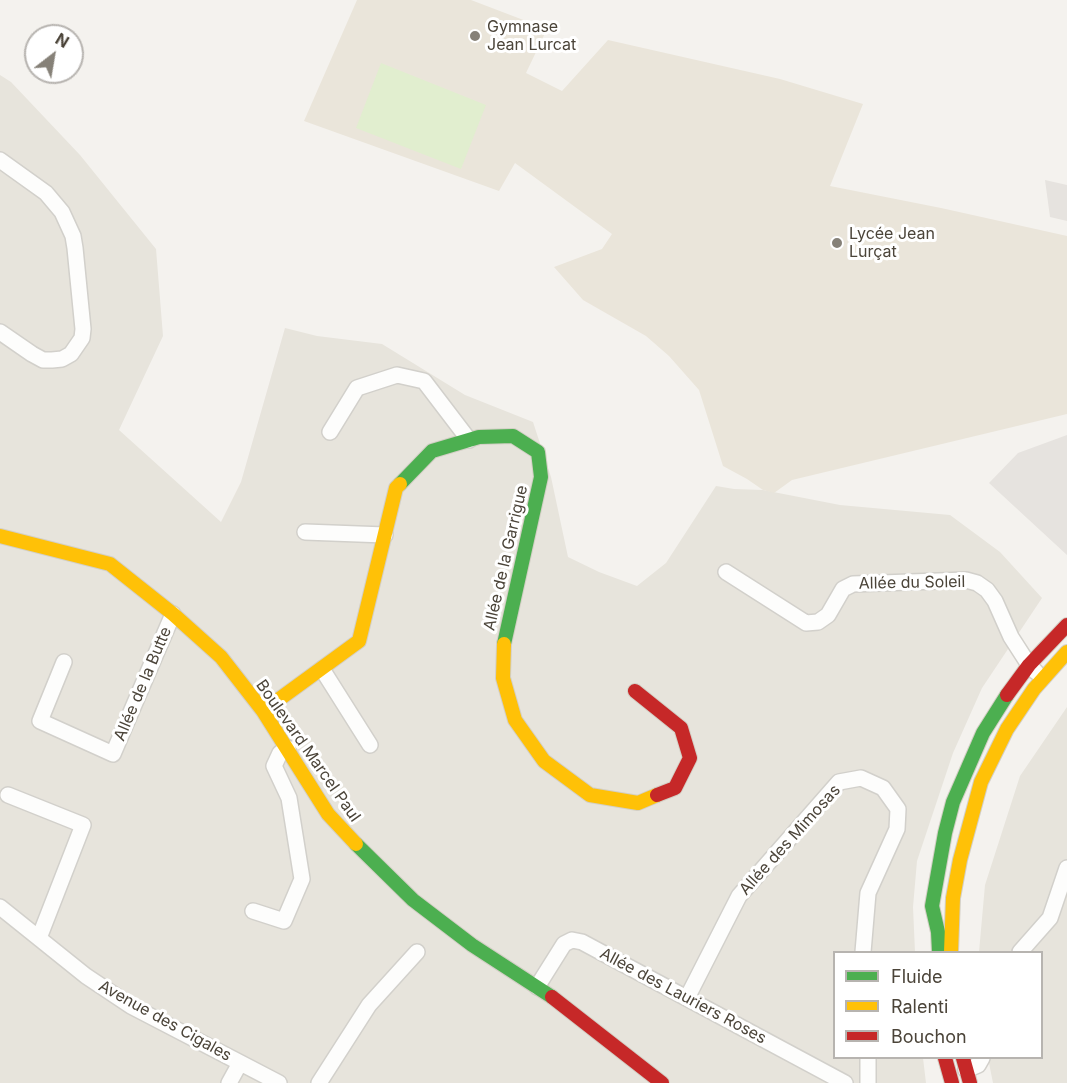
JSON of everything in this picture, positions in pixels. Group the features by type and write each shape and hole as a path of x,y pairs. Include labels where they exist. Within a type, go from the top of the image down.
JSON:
{"street":[{"path":"0,160 46,194 62,212 73,236 83,329 82,338 71,354 62,359 52,360 43,360 0,332"},
{"path":"330,432 357,387 397,375 424,381 469,440"},
{"name":"Allée de la Garrigue","path":"263,711 359,641 396,488 432,451 479,437 513,436 538,452 542,477 504,638 503,678 515,720 544,761 591,795 638,803 675,788 690,758 681,728 635,691"},
{"path":"306,532 385,535"},
{"name":"Boulevard Marcel Paul","path":"0,536 110,564 173,614 222,657 263,711 328,814 342,831 413,900 471,945 537,987 663,1083"},
{"name":"Allée du Soleil","path":"726,572 806,623 818,622 828,615 843,589 854,584 966,580 977,583 987,590 995,601 1011,637 1029,665 1043,679"},
{"name":"Allée de la Butte","path":"64,662 39,721 113,754 173,614"},
{"path":"932,951 932,906 945,833 953,802 967,767 983,733 1003,700 1029,665 1067,625"},
{"path":"951,951 953,898 960,860 981,782 1007,729 1043,679 1067,652"},
{"path":"321,669 370,745"},
{"path":"253,911 284,921 302,879 288,798 274,766 280,753 288,748"},
{"name":"Allée des Mimosas","path":"687,998 739,896 839,782 861,778 883,788 898,809 897,829 868,893 863,951"},
{"path":"8,795 83,825 39,938"},
{"path":"1021,951 1050,918 1067,868"},
{"path":"932,906 938,932 939,951"},
{"name":"Avenue des Cigales","path":"0,907 86,976 131,1006 279,1083"},
{"name":"Allée des Lauriers Roses","path":"537,987 564,944 572,940 582,942 845,1083"},
{"path":"319,1083 369,1005 417,952"},
{"path":"868,1059 868,1083"},
{"path":"945,1059 952,1083"},
{"path":"953,1059 964,1073 978,1065 981,1059"},
{"path":"229,1083 240,1063"}],"shaded area":[{"name":"Lycée Jean Lurçat","path":"357,0 471,0 547,29 526,73 562,91 608,40 780,79 863,104 830,186 1067,236 1067,414 792,480 774,493 763,490 723,466 699,390 669,356 646,336 583,300 554,267 602,249 612,234 515,163 499,191 304,121"},
{"path":"0,75 11,82 80,155 156,249 163,336 119,430 221,522 241,482 285,328 317,336 382,344 465,395 533,422 551,477 568,557 599,572 637,586 666,563 716,486 763,490 840,505 950,515 1000,552 1042,598 982,688 953,753 917,861 913,907 915,951 833,951 833,1059 923,1059 926,1083 0,1083"},
{"path":"1045,180 1067,185 1067,221 1050,217"},
{"path":"1067,435 1067,555 989,483 1018,453"},
{"path":"1067,707 1067,1083 993,1083 988,1059 1043,1059 1043,951 979,951 985,885 1020,776"}],"green space":[{"path":"381,63 486,105 461,169 356,128"}],"traffic: fast":[{"path":"400,484 432,451 479,437 513,436 538,452 541,477 504,644"},
{"path":"939,951 938,932 932,906 953,802 983,733 1007,695"},
{"path":"356,844 413,900 472,945 552,997"}],"traffic: slow":[{"path":"263,711 359,641 396,488 400,484"},
{"path":"0,536 110,564 173,614 221,657 263,711 328,814 356,844"},
{"path":"504,644 503,678 515,720 544,761 590,795 638,803 657,795"},
{"path":"951,951 953,898 960,860 981,782 1007,729 1034,689 1067,652"}],"traffic: jam":[{"path":"1007,695 1029,665 1067,625"},
{"path":"635,691 681,728 690,758 675,788 657,795"},
{"path":"552,997 662,1083"},
{"path":"945,1059 952,1083"},
{"path":"963,1059 970,1083"}],"place":[{"name":"Gymnase Jean Lurcat","path":"475,36"},
{"name":"Lycée Jean Lurçat","path":"837,243"}]}
